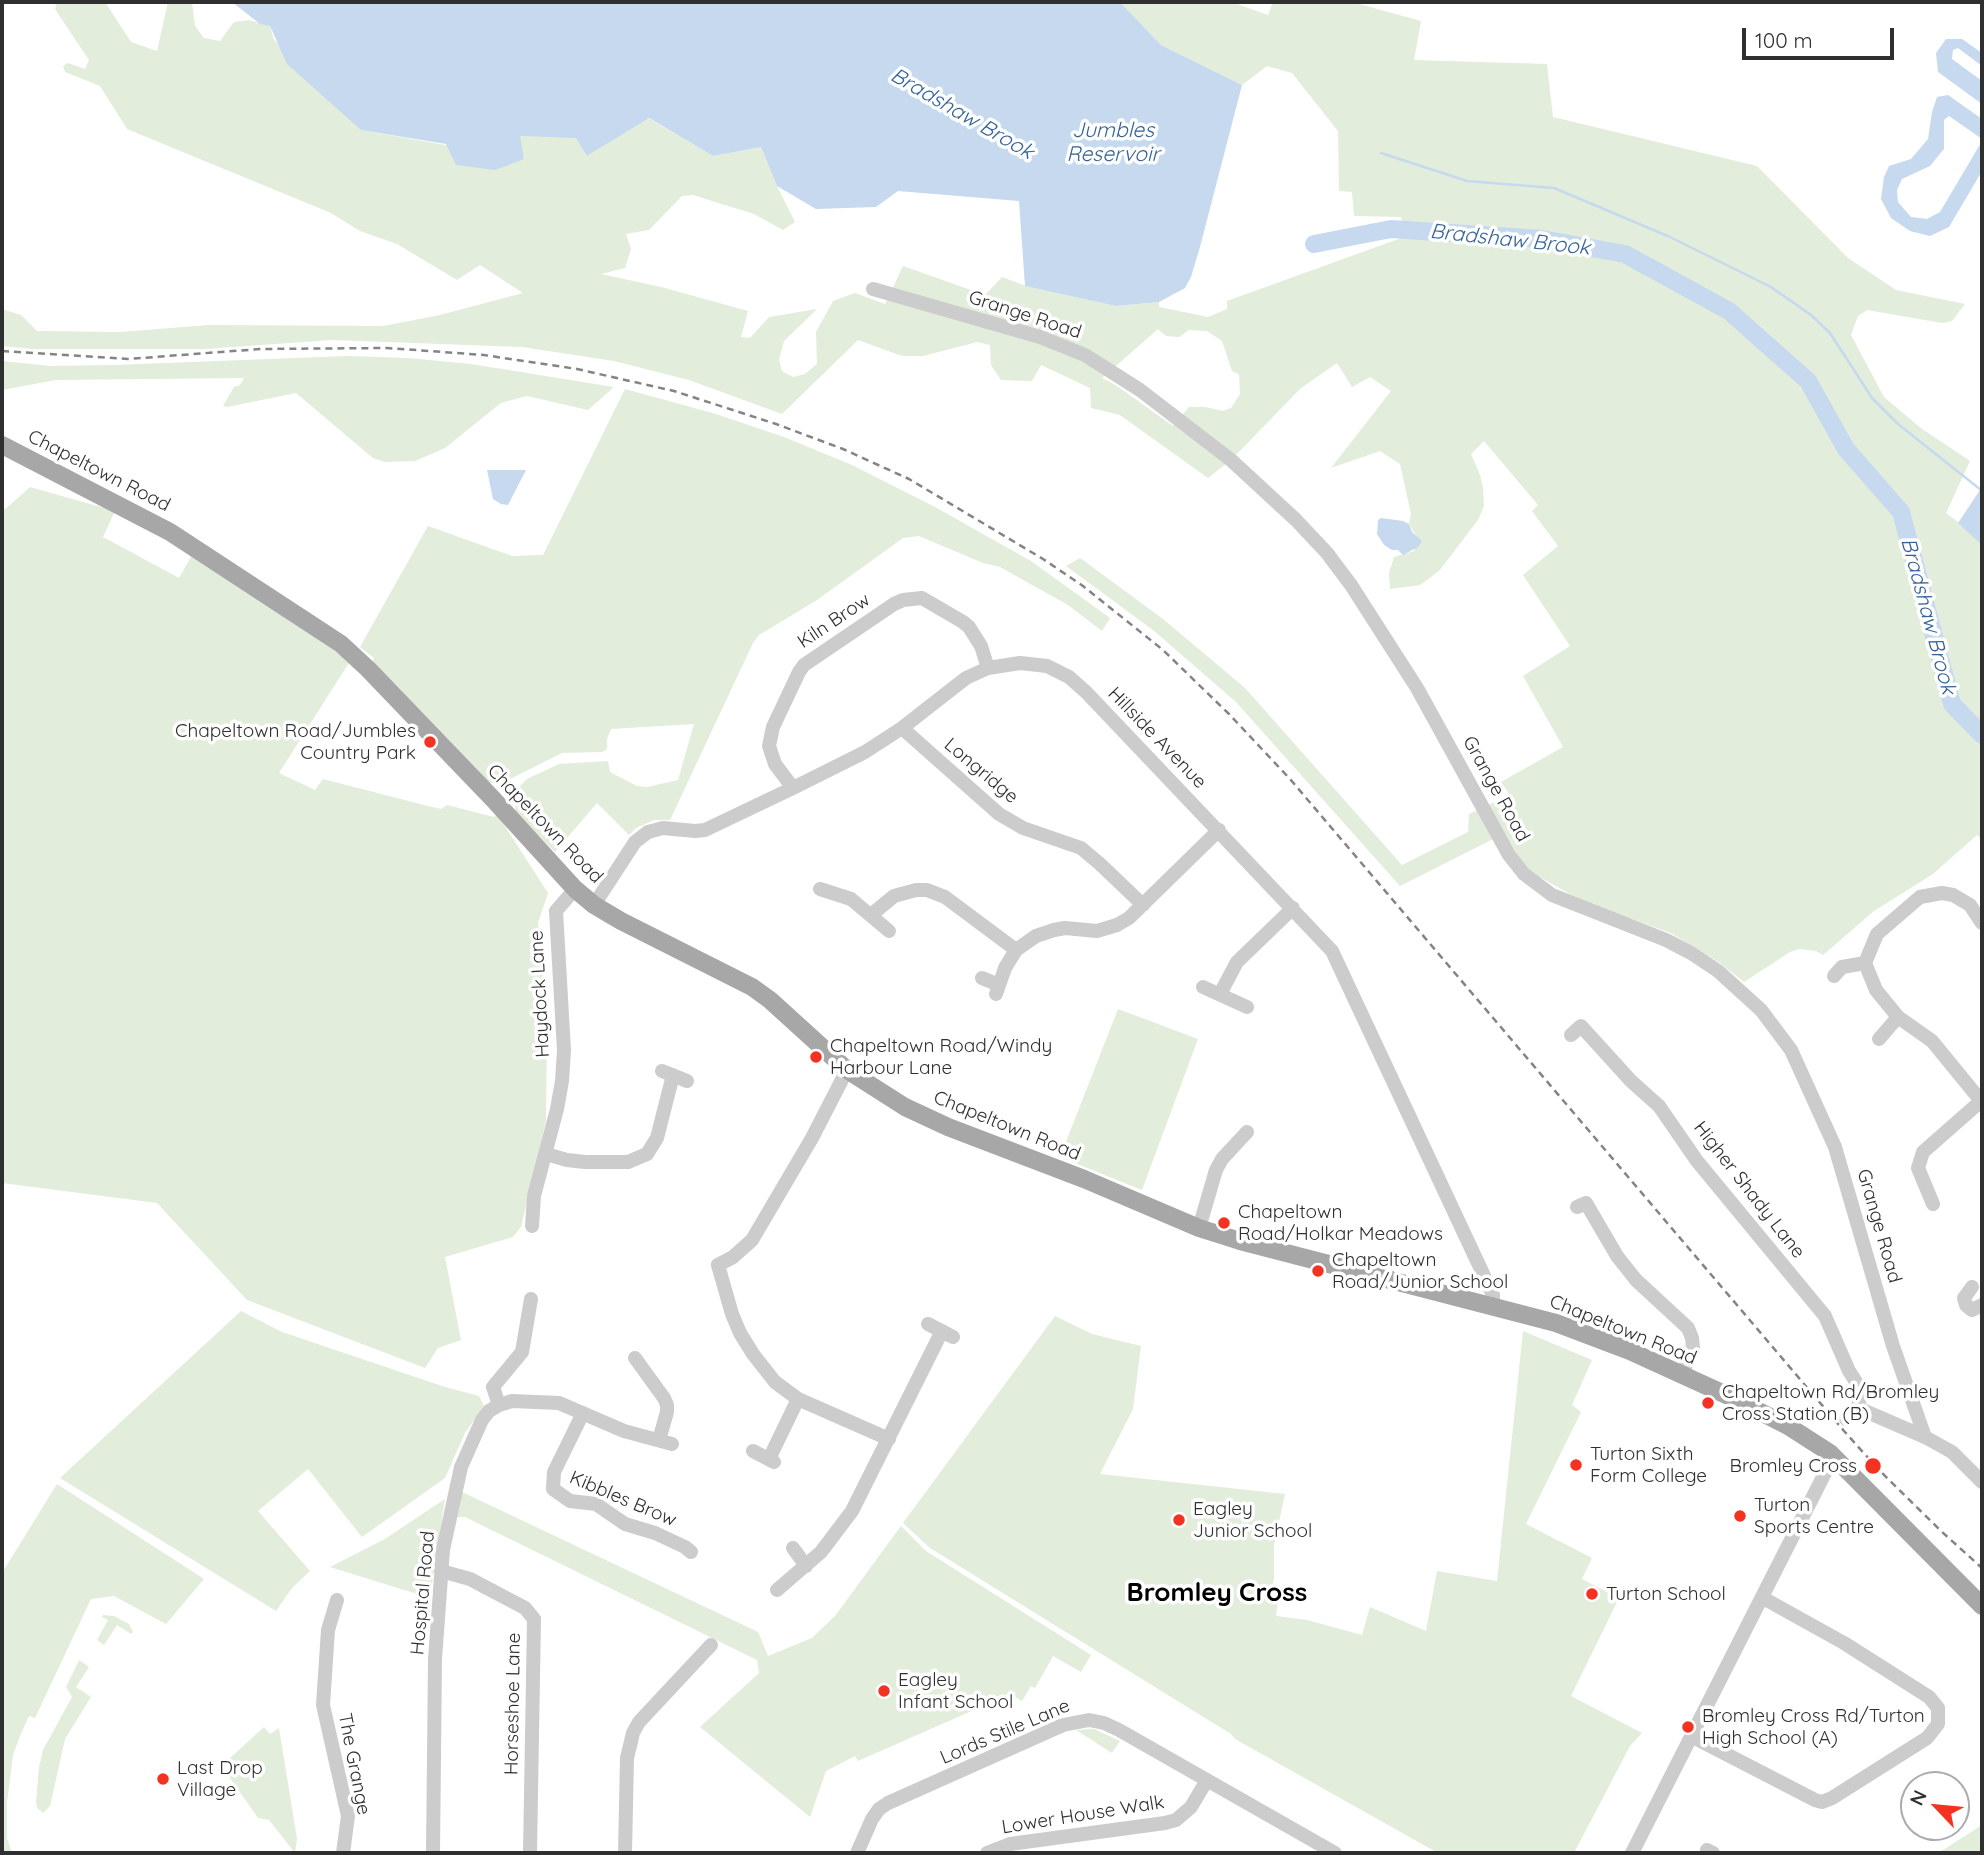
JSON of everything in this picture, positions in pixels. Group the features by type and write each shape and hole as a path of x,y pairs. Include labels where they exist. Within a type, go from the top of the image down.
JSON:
{"main road":[{"name":"Chapeltown Road","path":"2,445 170,532 341,644 355,655 493,799 575,889 594,905 752,988 770,1000 847,1070 905,1107 1199,1228 1580,1331 1682,1375 1788,1426 1830,1454 1982,1606"}],"street":[{"name":"Grange Road","path":"873,289 1040,337 1085,355 1140,390 1231,460 1296,520 1327,553 1351,585 1417,688 1499,837 1524,874 1552,895 1658,936 1691,953 1718,971 1761,1010 1791,1049 1835,1147 1894,1346 1925,1437"},
{"name":"Kiln Brow","path":"793,788 775,764 769,746 773,727 799,672 804,665 894,604 922,598 969,626 981,646 988,668"},
{"name":"Hillside Avenue","path":"594,905 641,836 663,828 705,830 793,788 865,752 902,728 966,678 988,668 1004,664 1034,663 1047,666 1069,677 1087,692 1324,940 1340,966 1493,1295 1493,1306"},
{"name":"Longridge","path":"902,728 999,814 1023,828 1080,848 1143,905"},
{"path":"982,978 998,989 1009,959 1016,950 1036,936 1065,928 1097,931 1129,918 1219,830"},
{"name":"Haydock Lane","path":"532,1226 534,1196 560,1090 564,1050 556,911 575,889"},
{"path":"820,889 851,899 889,931"},
{"path":"871,915 887,900 903,892 936,892 1016,950"},
{"path":"1933,1206 1918,1168 1923,1152 1982,1101 1932,1041 1898,1017 1876,990 1865,963 1877,934 1920,897 1942,893 1953,895 1970,905 1982,923"},
{"path":"1220,995 1237,962 1293,908"},
{"path":"1834,969 1865,963"},
{"path":"1203,987 1247,1007"},
{"path":"1878,1040 1898,1017"},
{"name":"Higher Shady Lane","path":"1571,1035 1581,1027 1668,1116 1697,1161 1825,1315 1849,1371 1858,1385 1858,1408"},
{"path":"847,1070 812,1138 752,1240 744,1249 718,1265 732,1314 746,1344 775,1382 798,1399 889,1439"},
{"path":"546,1154 585,1162 628,1162 647,1154 657,1138 667,1073 687,1081"},
{"path":"1199,1228 1216,1170 1222,1159 1248,1131"},
{"path":"1577,1206 1586,1203 1617,1256 1636,1280 1688,1328 1693,1348 1682,1375"},
{"path":"1973,1288 1964,1298 1966,1306 1972,1310 1982,1305"},
{"path":"531,1299 522,1352 493,1387 499,1405 518,1401 559,1403 624,1431 665,1442 667,1405 664,1398 639,1363 628,1377"},
{"path":"776,1590 806,1566 833,1539 847,1519 947,1334 928,1324"},
{"path":"754,1451 772,1460 798,1399"},
{"name":"Hospital Road","path":"433,1853 435,1659 443,1550 461,1467 482,1420 489,1411 499,1405"},
{"path":"1890,1422 1913,1406"},
{"path":"1846,1419 1858,1408 1925,1437 1958,1457 1982,1482"},
{"name":"Kibbles Brow","path":"583,1413 554,1472 553,1489 570,1500 596,1504 625,1524 679,1540 691,1552"},
{"path":"1632,1853 1813,1498 1830,1454"},
{"path":"793,1548 806,1566"},
{"name":"Horseshoe Lane","path":"441,1571 470,1579 525,1608 534,1619 530,1853"},
{"path":"1692,1736 1822,1802 1927,1738 1938,1724 1938,1709 1929,1697 1844,1643 1763,1598"},
{"name":"The Grange","path":"337,1600 328,1630 323,1705 348,1816 343,1853"},
{"path":"625,1853 627,1758 633,1732 639,1722 711,1645"},
{"name":"Lords Stile Lane","path":"858,1853 872,1819 879,1809 888,1803 1077,1721 1088,1720 1110,1725 1325,1851"},
{"name":"Lower House Walk","path":"987,1853 1010,1844 1176,1820 1191,1807 1207,1780"}],"green space":[{"path":"57,2 105,2 131,42 157,51 168,2 192,2 195,26 204,38 220,41 234,22 249,20 270,26 274,40 361,130 524,159 519,136 577,137 587,156 648,118 713,156 761,147 795,222 783,230 754,214 693,195 682,196 649,230 626,234 631,249 625,268 601,274 748,311 741,337 750,338 769,317 817,309 784,341 779,359 782,371 793,377 805,374 817,364 816,332 833,301 855,293 885,304 903,266 985,295 1002,277 1026,286 1116,306 1159,302 1159,307 1208,317 1227,309 1227,301 1404,237 1401,217 1354,216 1352,192 1339,191 1338,131 1292,73 1267,66 1242,85 1161,45 1120,2 1231,2 1268,15 1273,2 1352,2 1421,21 1414,60 1547,64 1553,117 1757,166 1848,258 1896,290 1965,304 1952,321 1942,323 1867,310 1858,316 1851,335 1884,397 1922,429 1970,461 1946,513 1959,523 1982,487 1982,839 1977,835 1933,874 1874,911 1823,955 1816,951 1799,949 1790,952 1744,982 1720,963 1671,933 1584,902 1531,872 1519,858 1505,833 1400,886 1236,702 1153,630 1066,566 1080,558 1163,619 1245,688 1402,865 1468,832 1469,814 1510,795 1501,782 1563,747 1523,676 1570,646 1523,575 1558,546 1532,511 1538,505 1484,441 1471,454 1483,488 1484,506 1478,520 1439,571 1420,585 1390,589 1389,573 1394,557 1414,551 1417,537 1409,524 1411,514 1400,464 1380,451 1331,468 1391,391 1370,377 1352,387 1337,363 1301,388 1231,460 1208,478 1120,415 1091,408 1090,388 1041,365 1032,381 1001,380 991,365 990,345 977,342 923,356 902,356 858,340 782,414 689,380 614,361 522,347 332,340 205,349 33,349 2,346 2,309 21,315 37,331 120,332 209,325 383,326 440,315 523,293 480,265 457,280 397,244 360,231 331,213 127,129 100,86 65,72 63,66 68,63 85,69 89,60 55,9","holes":["1158,329 1166,336 1179,337 1189,330 1207,331 1222,341 1232,371 1239,374 1240,394 1231,408 1223,411 1189,407 1173,426 1102,378"]},
{"path":"347,356 471,364 614,387 588,410 527,396 501,403 445,448 415,461 385,462 373,458 296,393 223,406 234,387 240,385 244,378 56,380 2,390 2,361 51,366"},
{"path":"625,389 716,414 784,437 852,465 935,507 1031,561 1110,618 1102,631 1068,605 1000,567 983,563 919,536 903,538 817,600 759,635 670,820 654,820 636,828 629,835 597,803 555,852 515,812 517,794 527,779 559,764 608,761 610,772 637,786 647,787 678,780 694,724 611,729 607,749 602,752 562,753 502,783 489,783 372,663 374,658 360,647 428,526 512,556 543,555"},
{"path":"30,487 115,511 103,537 179,578 192,555 350,661 279,773 315,790 323,779 441,809 447,805 494,817 497,814 548,893 538,923 547,1016 546,1121 521,1227 513,1237 445,1257 461,1340 438,1348 425,1368 247,1300 157,1203 2,1183 2,512"},
{"path":"1118,1009 1198,1039 1142,1190 1060,1157"},
{"path":"241,1311 282,1332 479,1396 484,1406 465,1433 445,1478 362,1537 308,1469 258,1511 310,1571 292,1588 276,1611 60,1478"},
{"path":"1055,1316 1092,1334 1141,1346 1133,1409 1100,1474 1285,1494 1274,1545 1274,1579 1271,1589 1279,1593 1276,1616 1307,1620 1362,1635 1370,1607 1426,1631 1437,1571 1497,1581 1523,1331 1592,1360 1572,1405 1581,1412 1526,1524 1592,1558 1582,1579 1619,1598 1571,1696 1642,1733 1630,1746 1574,1853 1438,1853 1235,1739 1231,1734 930,1548 903,1523"},
{"path":"57,1484 204,1579 166,1624 114,1596 91,1599 35,1718 29,1716 13,1755 7,1803 7,1838 12,1853 2,1853 2,1573"},
{"name":"Eagley Infant School","path":"462,1492 758,1632 768,1656 812,1638 835,1616 901,1526 926,1551 1091,1655 1081,1672 1053,1656 1035,1688 1031,1686 1022,1701 1010,1694 858,1761 855,1756 826,1771 810,1817 700,1727 759,1673 757,1660 465,1517 456,1517"},
{"path":"445,1499 430,1598 330,1567 385,1539"},
{"path":"114,1616 129,1624 133,1632 131,1634 117,1625 104,1645 97,1640 108,1620 102,1617"},
{"path":"79,1660 89,1667 76,1687 91,1697 65,1739 50,1806 43,1813 36,1803 43,1750 72,1697 66,1687"},
{"path":"264,1727 270,1734 279,1728 297,1839 295,1853 269,1820 258,1818 230,1778 230,1758"},
{"path":"1094,1729 1120,1741 1112,1753 1076,1730"},
{"path":"1982,1825 1982,1853 1936,1853 1957,1841 1970,1841 1970,1833"}],"water":[{"name":"Jumbles Reservoir","path":"232,2 1120,2 1161,45 1242,85 1200,247 1185,288 1159,302 1116,306 1025,286 1019,201 898,191 876,207 816,209 777,186 761,147 713,156 649,118 587,156 576,138 520,136 524,159 495,170 456,165 446,144 361,130 287,64 270,26 260,24"},
{"path":"1946,39 1962,39 1982,53 1982,66 1958,48 1953,50 1952,59 1982,81 1982,104 1938,72 1936,53"},
{"path":"1948,95 1982,119 1982,139 1949,116 1944,120 1944,149 1930,166 1902,179 1897,190 1898,202 1911,217 1927,219 1940,212 1982,141 1982,171 1949,227 1930,236 1910,231 1891,218 1881,199 1884,177 1889,166 1911,159 1928,139 1937,97"},
{"path":"487,470 526,470 508,505 493,499"},
{"path":"1982,487 1982,545 1958,523"},
{"path":"1381,518 1409,524 1412,532 1422,541 1418,547 1403,555 1384,545 1377,534 1378,520"}],"waterway":[{"path":"1381,153 1467,181 1554,188 1670,237 1771,287 1811,315 1830,333 1872,398 1898,424 1981,490"},
{"name":"Bradshaw Brook","path":"1314,244 1391,229 1542,239 1625,254 1729,311 1808,381 1846,449 1901,512 1952,704 1982,735"}],"railway":[{"path":"2,351 128,359 260,349 387,348 484,355 577,369 674,391 843,449 909,479 1043,559 1083,586 1163,650 1229,714 1290,779 1844,1431 1879,1470 1982,1568"}],"place":[{"name":"Chapeltown Road/Jumbles Country Park","path":"430,742"},
{"name":"Chapeltown Road/Windy Harbour Lane","path":"816,1057"},
{"name":"Chapeltown Road/Holkar Meadows","path":"1224,1223"},
{"name":"Chapeltown Road/Junior School","path":"1318,1271"},
{"name":"Chapeltown Rd/Bromley Cross Station (B)","path":"1708,1403"},
{"name":"Turton Sixth Form College","path":"1576,1465"},
{"name":"Bromley Cross","path":"1873,1466"},
{"name":"Turton Sports Centre","path":"1740,1516"},
{"name":"Eagley Junior School","path":"1179,1520"},
{"name":"Turton School","path":"1592,1594"},
{"name":"Eagley Infant School","path":"884,1691"},
{"name":"Bromley Cross Rd/Turton High School (A)","path":"1688,1727"},
{"name":"Last Drop Village","path":"163,1779"}],"district":[{"name":"Bromley Cross","path":"1217,1593"}]}
